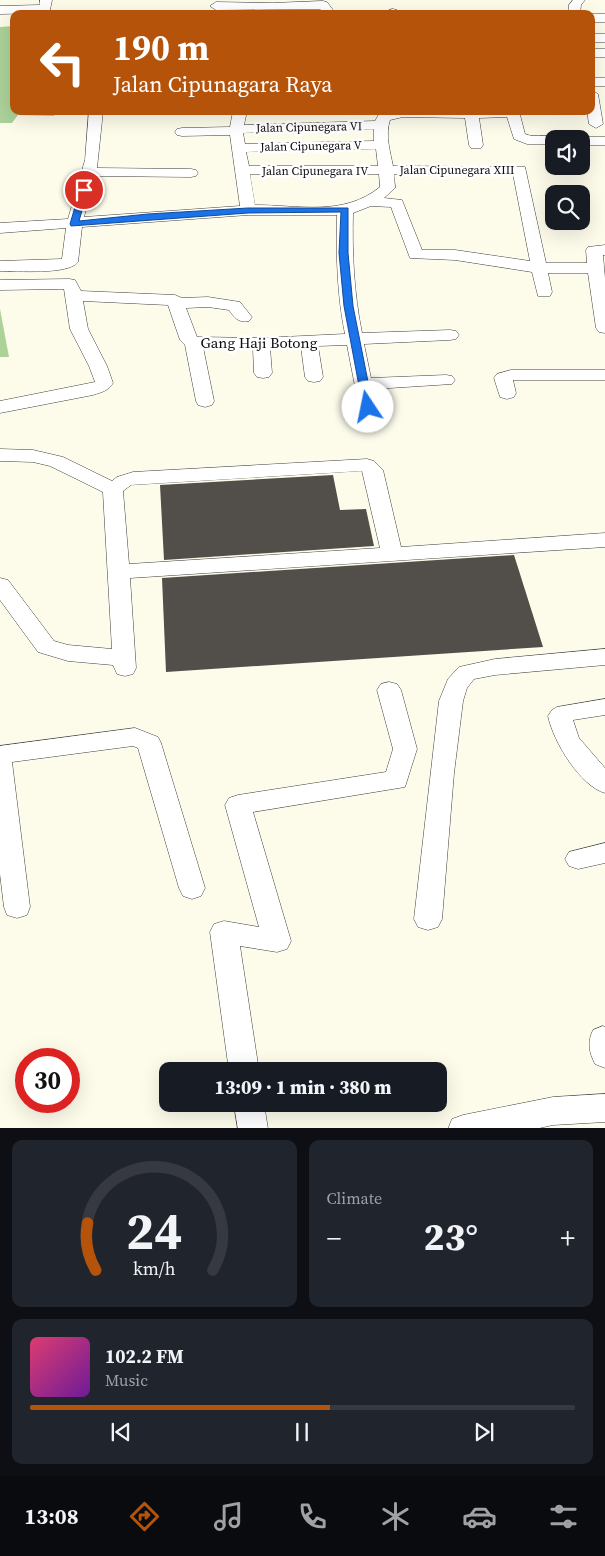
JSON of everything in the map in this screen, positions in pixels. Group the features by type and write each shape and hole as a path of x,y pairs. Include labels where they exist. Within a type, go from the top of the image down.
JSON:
{"street":[{"path":"0,10 44,9 46,7 46,0"},
{"path":"215,7 310,5 326,6 328,10"},
{"path":"0,266 67,264 70,262 74,224 89,172 95,139 96,115"},
{"path":"239,115 236,130 248,210"},
{"path":"352,115 353,126"},
{"path":"0,228 248,210 345,210 368,201 387,188 387,171 381,125 384,118 394,115"},
{"path":"471,115 476,145"},
{"path":"513,115 519,136 527,140 545,140"},
{"path":"594,115 596,124"},
{"name":"Jalan Cipunegara VI","path":"182,132 381,125"},
{"path":"590,140 605,141"},
{"name":"Jalan Cipunegara V","path":"239,148 383,145"},
{"name":"Jalan Cipunegara IV","path":"243,170 387,171"},
{"name":"Jalan Cipunegara XIII","path":"387,171 520,170 541,268 544,292"},
{"path":"89,172 191,173"},
{"path":"368,201 398,203 416,254 455,255 541,268 596,268"},
{"path":"345,210 344,253 348,306 368,407"},
{"path":"605,250 594,250 605,328"},
{"path":"0,285 69,284 72,288 79,329 104,382 101,386 93,389 0,407"},
{"path":"72,296 168,298 175,300 176,303 208,302 234,306 243,317"},
{"name":"Gang Haji Botong","path":"176,303 189,340 193,342 355,341 450,335"},
{"path":"193,342 205,401"},
{"path":"309,342 314,377"},
{"path":"262,343 263,373"},
{"path":"507,392 502,378 511,375 605,375"},
{"path":"364,384 446,380"},
{"path":"0,455 33,456 56,461 112,489"},
{"path":"112,489 124,481 133,478 367,465 373,470 392,554"},
{"path":"0,585 46,646 68,653 124,663 112,489"},
{"path":"119,572 605,540"},
{"path":"428,919 451,701 456,685 468,673 495,667 605,657"},
{"path":"243,1062 224,932 277,941 238,806 396,780 406,749 389,690"},
{"path":"605,707 565,713 560,716 573,747 605,784"},
{"path":"0,755 135,737 149,743 192,888"},
{"path":"0,761 18,907"},
{"path":"578,859 605,853"},
{"path":"464,1128 553,1111 605,1108"},
{"path":"250,1112 253,1128"}],"green space":[{"path":"10,26 10,115 18,115 12,123 0,123 0,27"},
{"path":"18,115 55,115 54,116"},
{"path":"0,309 9,357 0,357"}],"building":[{"path":"333,475 340,510 366,509 374,546 164,560 160,485"},
{"path":"514,555 543,647 166,672 162,578"}],"route":[{"path":"84,190 74,224 248,210 345,210 344,253 348,306 368,407"}]}
